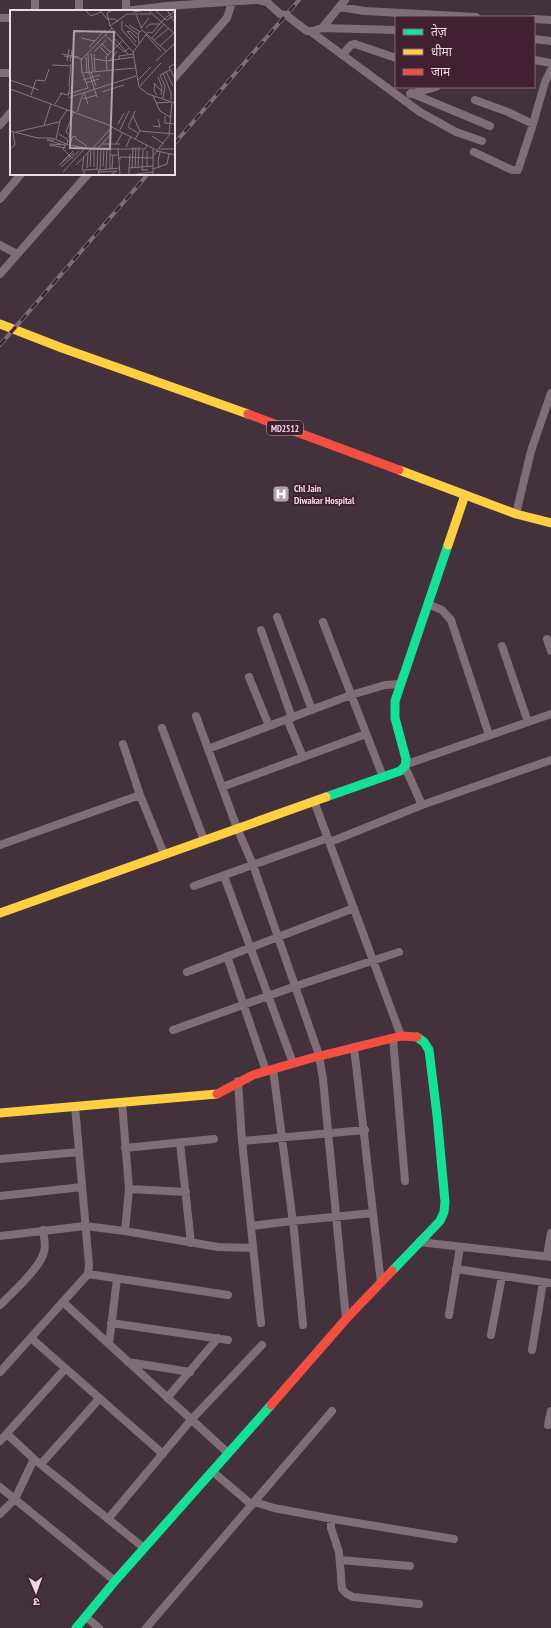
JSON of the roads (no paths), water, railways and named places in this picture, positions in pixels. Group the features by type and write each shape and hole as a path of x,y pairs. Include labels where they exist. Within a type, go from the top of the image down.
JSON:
{"street":[{"path":"35,10 36,0"},
{"path":"125,10 126,0"},
{"path":"142,10 158,9 167,3 259,0 267,2 280,14 286,15 403,100 439,124 482,141"},
{"path":"322,28 345,0"},
{"path":"175,77 227,18 232,2"},
{"path":"339,7 365,11 458,16"},
{"path":"535,19 551,20"},
{"path":"310,32 322,28 395,30"},
{"path":"535,39 551,41"},
{"path":"342,55 351,45 354,44 395,58"},
{"path":"535,60 551,63"},
{"path":"474,152 515,171 518,170 548,83 550,72"},
{"path":"403,100 411,93 432,88"},
{"path":"411,93 490,126"},
{"path":"475,100 508,112 533,124"},
{"path":"0,125 10,113"},
{"path":"2,194 20,175"},
{"path":"0,274 87,175"},
{"path":"0,246 17,254"},
{"name":"MD2512","path":"0,324 195,394 516,514 551,523"},
{"path":"516,514 531,451 551,393"},
{"path":"422,805 406,765 394,718 395,701 465,495"},
{"path":"428,604 442,610 451,620 489,735"},
{"path":"277,617 312,710"},
{"path":"323,622 383,777"},
{"path":"261,630 289,719 303,757"},
{"path":"547,639 551,651"},
{"path":"502,646 528,722"},
{"path":"249,677 269,726"},
{"path":"208,748 351,696 385,685 400,684"},
{"path":"0,913 400,771 406,765 551,714"},
{"path":"196,716 237,828 253,865 319,1055 329,1134 346,1319"},
{"path":"162,728 204,840"},
{"path":"222,787 366,734"},
{"path":"123,744 140,795 164,854"},
{"path":"194,886 329,840 422,805 551,760"},
{"path":"0,845 140,795"},
{"path":"314,801 373,960 397,1037 405,1181"},
{"path":"224,876 293,1063"},
{"path":"186,972 354,908"},
{"path":"173,1030 296,986 399,952"},
{"path":"227,956 244,1005 270,1070 282,1138 303,1325"},
{"path":"0,1113 213,1095 228,1090 238,1081 270,1070 319,1055 397,1037 414,1036 426,1043 429,1050 445,1202 444,1212 440,1220 346,1319 115,1580 76,1628"},
{"path":"354,1047 380,1282"},
{"path":"238,1081 242,1141 261,1323"},
{"path":"122,1103 129,1189 125,1231"},
{"path":"0,1372 64,1303 88,1274 89,1266 75,1106"},
{"path":"242,1141 364,1130"},
{"path":"125,1148 214,1139"},
{"path":"180,1143 191,1243"},
{"path":"0,1159 79,1152"},
{"path":"0,1196 82,1187"},
{"path":"129,1189 186,1192"},
{"path":"251,1226 373,1213"},
{"path":"0,1236 85,1226 125,1231 218,1247 253,1248"},
{"path":"0,1306 42,1258 45,1246 43,1230"},
{"path":"419,1242 549,1257 551,1233"},
{"path":"449,1315 460,1247"},
{"path":"456,1269 547,1283 532,1350"},
{"path":"88,1274 228,1296"},
{"path":"491,1335 502,1276"},
{"path":"109,1344 117,1279"},
{"path":"64,1303 228,1454"},
{"path":"111,1323 228,1340"},
{"path":"31,1338 163,1454"},
{"path":"168,1398 218,1338"},
{"path":"108,1519 191,1420 262,1345"},
{"path":"128,1362 190,1372"},
{"path":"0,1441 65,1369"},
{"path":"0,1514 14,1499 38,1462 99,1399"},
{"path":"146,1628 332,1411"},
{"path":"548,1425 551,1411"},
{"path":"7,1434 38,1462 144,1548"},
{"path":"212,1471 254,1503 331,1519 454,1539"},
{"path":"0,1487 115,1580"},
{"path":"331,1519 331,1528 339,1552 342,1589 347,1594 353,1597 419,1604"},
{"path":"340,1560 410,1566"},
{"path":"86,1617 100,1628"}],"railway":[{"path":"175,143 299,0"},
{"path":"0,345 147,175"}],"place":[{"name":"Chl Jain Diwakar Hospital","path":"281,494"}]}
